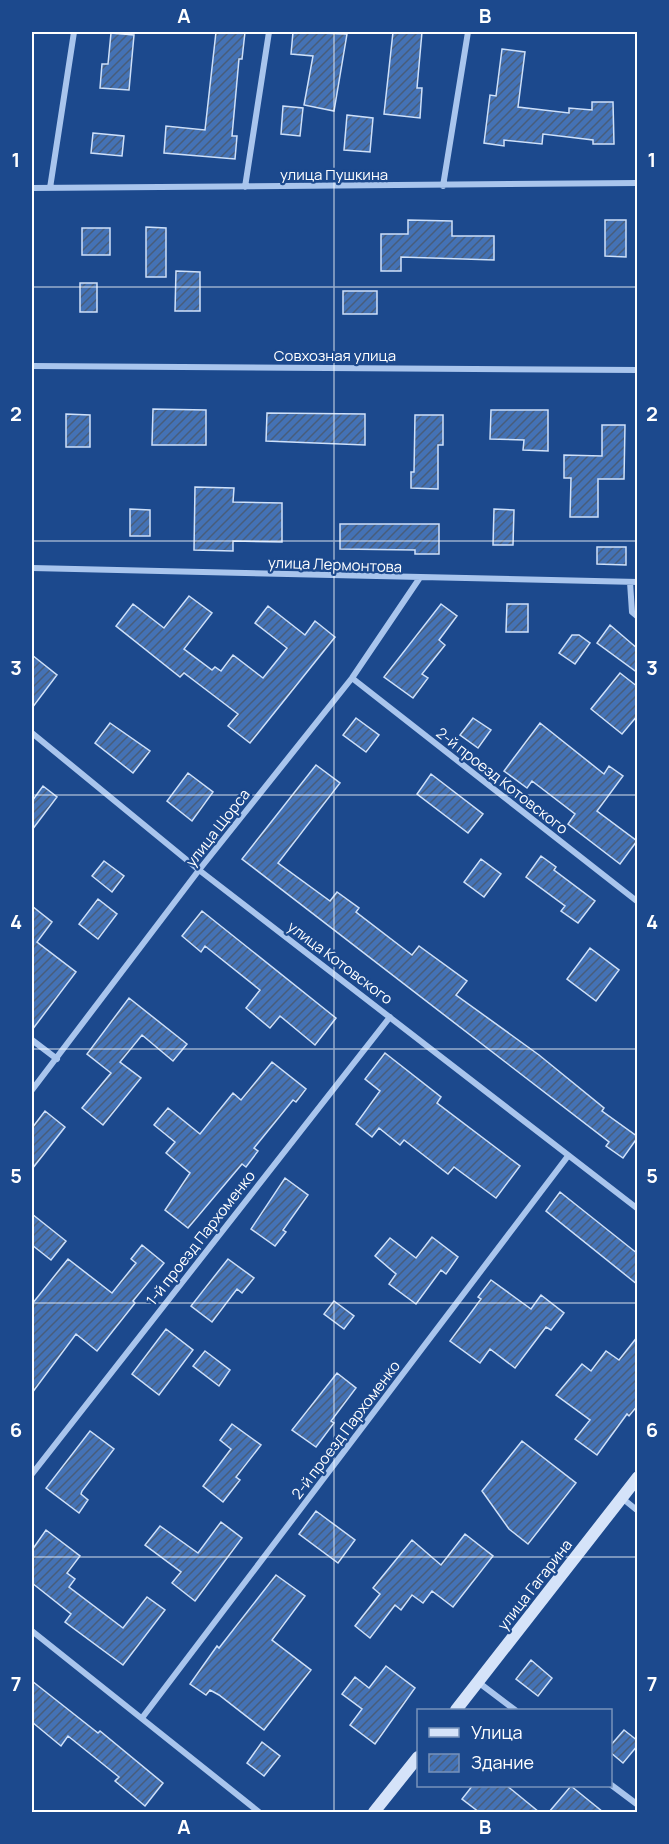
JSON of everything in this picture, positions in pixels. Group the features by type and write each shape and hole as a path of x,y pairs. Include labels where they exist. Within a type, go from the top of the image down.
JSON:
{"street":[{"path":"50,188 74,32"},
{"path":"245,187 269,32"},
{"path":"443,186 468,32"},
{"name":"улица Пушкина","path":"32,188 638,183"},
{"name":"Совхозная улица","path":"32,366 638,370"},
{"name":"улица Лермонтова","path":"32,568 419,579 638,582"},
{"name":"улица Щорса","path":"32,1090 199,870 352,678 419,579"},
{"path":"630,582 632,612 638,616"},
{"name":"2-й проезд Котовского","path":"352,678 638,902"},
{"name":"улица Котовского","path":"32,733 199,870 638,1209"},
{"name":"1-й проезд Пархоменко","path":"32,1474 390,1017"},
{"path":"32,1040 57,1059"},
{"name":"2-й проезд Пархоменко","path":"142,1718 568,1156"},
{"name":"улица Гагарина","path":"457,1709 638,1477"},
{"path":"622,1498 638,1511"},
{"path":"32,1631 259,1812"},
{"path":"478,1682 514,1709"},
{"path":"374,1812 417,1758"},
{"path":"612,1786 638,1805"}],"building":[{"path":"216,32 245,32 242,59 239,59 232,136 237,136 235,159 164,153 166,126 205,130"},
{"path":"293,32 347,34 334,111 304,105 313,56 291,54"},
{"path":"393,32 422,32 417,88 422,88 420,118 384,114"},
{"path":"111,33 134,35 129,90 100,88 102,64 108,64"},
{"path":"502,49 525,52 518,107 569,113 569,108 592,110 592,102 613,102 614,144 593,144 593,140 543,134 542,144 504,140 504,146 484,143 490,95 496,96"},
{"path":"283,106 303,108 300,136 281,134"},
{"path":"347,115 373,118 370,152 344,150"},
{"path":"93,133 124,136 122,156 91,153"},
{"path":"408,220 452,221 452,236 494,236 494,260 401,257 401,271 381,271 381,234 408,234"},
{"path":"605,220 626,220 626,257 605,256"},
{"path":"146,227 166,228 166,277 146,277"},
{"path":"82,228 110,228 110,255 82,255"},
{"path":"176,271 200,272 200,311 175,311"},
{"path":"80,283 97,283 97,312 80,312"},
{"path":"343,291 377,291 377,314 343,314"},
{"path":"153,409 206,410 206,445 152,445"},
{"path":"491,410 548,410 548,451 523,450 524,440 490,439"},
{"path":"267,413 365,414 365,445 266,441"},
{"path":"66,414 90,415 90,447 66,447"},
{"path":"415,415 443,415 443,445 438,445 438,489 411,488 411,472 414,472"},
{"path":"602,425 625,425 624,479 598,479 598,517 570,517 571,478 564,478 564,455 602,456"},
{"path":"195,487 234,488 233,502 282,503 282,542 233,541 233,551 194,550"},
{"path":"130,509 150,510 150,536 130,536"},
{"path":"494,509 514,510 513,545 493,545"},
{"path":"340,524 439,524 439,554 415,554 415,550 340,549"},
{"path":"597,547 626,547 626,565 597,564"},
{"path":"189,596 212,613 184,649 212,670 215,667 221,671 233,655 263,678 287,648 255,623 268,606 305,635 315,621 335,637 250,743 228,726 238,714 184,673 180,677 116,626 133,604 164,628"},
{"path":"441,604 457,616 439,640 445,645 422,674 428,678 413,698 384,677"},
{"path":"507,604 528,604 528,632 506,632"},
{"path":"610,625 638,649 638,673 597,643"},
{"path":"572,635 579,635 590,643 575,664 559,653"},
{"path":"32,655 57,675 32,708"},
{"path":"620,673 638,687 638,715 622,734 591,709"},
{"path":"356,718 379,735 366,752 343,735"},
{"path":"473,718 491,730 478,748 460,735"},
{"path":"110,723 150,751 133,773 95,743"},
{"path":"540,723 604,774 609,766 623,776 597,811 637,841 620,864 568,824 575,814 532,781 527,788 504,771"},
{"path":"316,765 340,783 278,863 330,901 337,892 359,908 356,912 412,955 419,946 467,981 456,995 539,1055 604,1108 602,1111 638,1137 623,1158 606,1146 609,1142 242,859"},
{"path":"188,773 213,792 192,821 167,801"},
{"path":"431,774 483,814 468,833 417,794"},
{"path":"43,786 57,797 32,830 32,801"},
{"path":"541,856 556,867 554,870 595,901 578,923 561,911 565,906 526,877"},
{"path":"481,859 501,874 484,897 464,882"},
{"path":"104,861 124,876 112,892 92,876"},
{"path":"98,899 117,914 98,939 79,924"},
{"path":"32,906 52,922 37,942 76,972 32,1030"},
{"path":"202,911 336,1018 315,1045 280,1016 270,1028 246,1008 260,990 205,946 201,952 182,936"},
{"path":"590,948 619,970 596,1001 567,979"},
{"path":"129,998 187,1044 173,1061 142,1035 120,1062 141,1078 103,1125 82,1108 111,1073 87,1054"},
{"path":"385,1053 441,1097 437,1103 520,1166 496,1198 454,1167 448,1174 404,1140 400,1145 379,1128 372,1137 356,1124 380,1091 365,1079"},
{"path":"272,1062 306,1089 296,1102 293,1100 254,1148 258,1151 246,1167 242,1164 188,1228 165,1210 190,1173 166,1153 175,1142 154,1125 168,1108 200,1134 233,1093 241,1100"},
{"path":"45,1111 65,1127 32,1169 32,1128"},
{"path":"285,1178 308,1195 283,1230 286,1232 275,1246 251,1229"},
{"path":"560,1192 638,1254 638,1285 546,1211"},
{"path":"32,1214 66,1241 51,1260 32,1245"},
{"path":"432,1237 458,1257 446,1274 441,1270 416,1304 389,1284 396,1274 375,1256 390,1238 416,1258"},
{"path":"142,1245 164,1263 133,1301 135,1303 97,1351 76,1334 32,1393 32,1304 68,1259 112,1293 136,1263 131,1259"},
{"path":"228,1259 254,1278 242,1293 237,1289 212,1322 191,1306"},
{"path":"491,1280 531,1309 541,1295 564,1313 551,1330 546,1327 515,1368 490,1349 480,1363 450,1341 481,1299 478,1297"},
{"path":"334,1301 354,1316 344,1329 324,1314"},
{"path":"166,1329 193,1350 159,1395 132,1374"},
{"path":"638,1336 638,1405 629,1416 627,1414 597,1455 575,1439 590,1420 556,1395 582,1364 591,1371 606,1351 619,1360"},
{"path":"205,1351 230,1370 219,1386 193,1366"},
{"path":"337,1373 356,1388 331,1421 334,1423 316,1447 292,1430"},
{"path":"232,1424 261,1445 236,1477 240,1480 223,1502 203,1486 231,1449 220,1440"},
{"path":"90,1431 114,1449 82,1491 81,1494 88,1500 79,1513 46,1488"},
{"path":"522,1441 576,1483 528,1544 509,1529 482,1491"},
{"path":"316,1511 355,1540 338,1563 299,1534"},
{"path":"221,1522 242,1538 195,1601 172,1583 181,1572 145,1545 160,1526 198,1553"},
{"path":"46,1530 80,1556 67,1573 75,1579 69,1587 123,1628 147,1597 165,1610 123,1665 65,1622 71,1614 32,1583 32,1550"},
{"path":"465,1534 493,1556 453,1607 432,1591 423,1603 412,1595 401,1610 395,1605 370,1638 355,1626 380,1594 373,1588 412,1540 441,1565"},
{"path":"276,1575 305,1596 272,1640 311,1670 264,1730 219,1695 210,1690 206,1695 190,1684 217,1646 219,1648"},
{"path":"531,1660 552,1678 538,1696 516,1679"},
{"path":"386,1666 415,1688 375,1744 350,1725 362,1709 342,1694 355,1677 369,1688"},
{"path":"32,1681 98,1733 100,1731 163,1783 145,1806 115,1781 119,1777 68,1736 61,1746 32,1722"},
{"path":"624,1730 638,1741 638,1745 623,1763 612,1754 612,1744"},
{"path":"262,1742 280,1756 264,1776 247,1763"},
{"path":"471,1787 508,1787 539,1812 479,1812 462,1799"},
{"path":"572,1787 603,1812 549,1812"}]}
